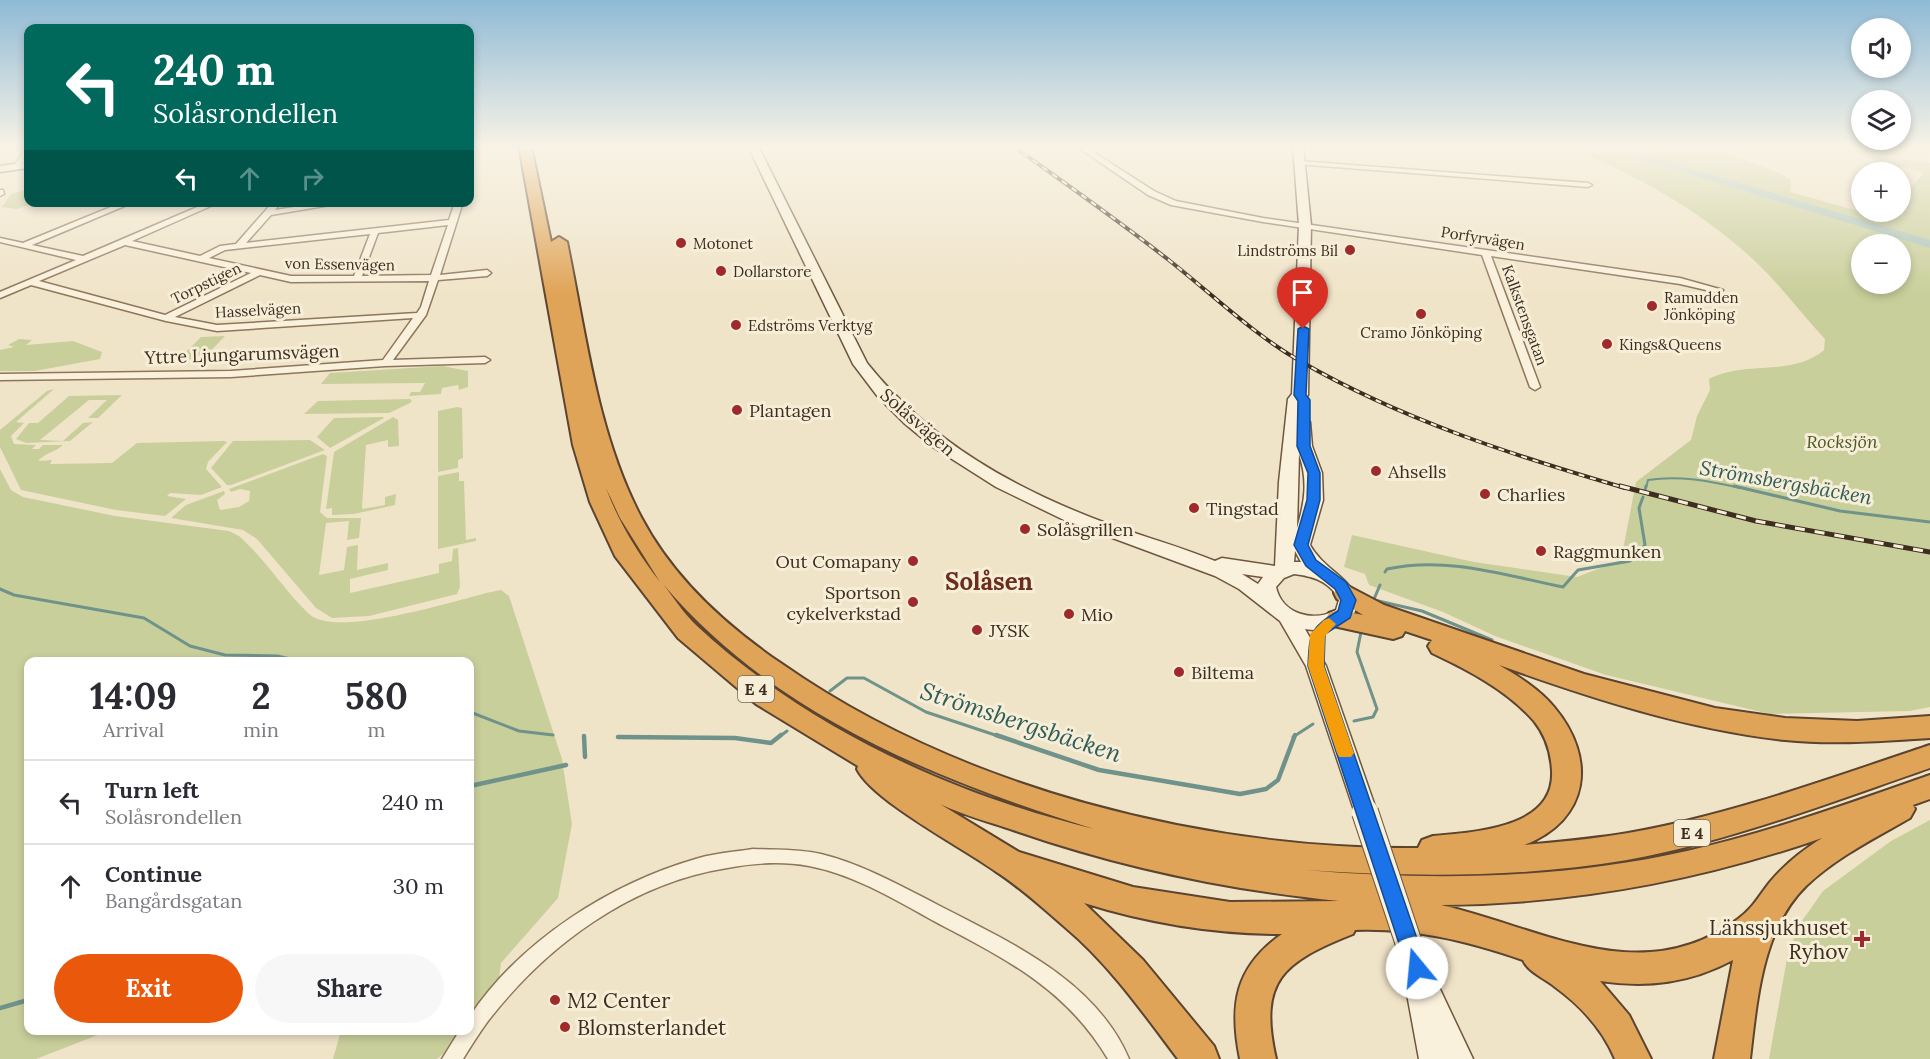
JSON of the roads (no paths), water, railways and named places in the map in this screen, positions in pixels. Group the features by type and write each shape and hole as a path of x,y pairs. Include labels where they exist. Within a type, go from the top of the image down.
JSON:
{"highway":[{"name":"E 4","path":"535,195 575,418 587,468 606,520 629,560 650,588 693,636 729,670 788,712 836,741 961,800 1023,823 1124,851 1236,875 1371,890 1515,889 1650,873 1721,857 1809,831 1930,787"},
{"name":"E 4","path":"549,195 594,414 616,486 629,515 650,551 680,590 715,625 752,656 810,697 880,737 969,777 1035,800 1125,826 1229,847 1349,859 1445,863 1504,861 1628,847 1698,832 1785,806 1930,756"},
{"path":"1339,611 1420,638 1468,659 1508,683 1538,708 1555,732 1565,756 1568,776 1564,796 1551,815 1529,829 1511,836 1474,846 1349,859"},
{"path":"1339,611 1375,611 1640,701 1714,720 1774,730 1836,734 1930,727"},
{"path":"836,741 911,801 1008,862 1072,913 1106,945 1152,996 1201,1059"},
{"path":"1732,1059 1744,987 1763,919 1784,887 1807,866 1841,843 1930,793"},
{"path":"1008,862 1086,890 1174,912 1254,918 1406,915 1435,919 1516,943 1608,966 1650,969 1683,964 1707,957 1727,948 1763,919"},
{"path":"1258,1059 1251,1028 1251,1005 1260,976 1285,948 1321,930 1357,917"},
{"path":"1516,943 1549,962 1588,993 1620,1033 1633,1059"}],"main road":[{"name":"Solåsvägen","path":"777,195 860,364 874,384 900,412 977,470 1032,500 1172,552 1237,579 1279,609"},
{"path":"1302,195 1305,225 1300,395 1304,400 1304,446 1314,473 1313,506 1303,531 1301,545 1311,563 1341,586 1339,611 1318,634 1316,666"},
{"path":"1300,395 1296,399 1288,472 1287,545 1280,571 1266,586 1316,666 1415,962 1460,1059"},
{"name":"Solåsvägen","path":"1172,552 1241,569 1280,571"},
{"path":"1280,571 1304,568 1324,574"},
{"path":"1279,609 1315,624 1339,611"},
{"path":"1415,962 1433,1059"}],"street":[{"name":"Porfyrvägen","path":"1155,195 1174,203 1305,225 1680,281 1719,290"},
{"path":"24,245 119,207"},
{"path":"0,295 205,207"},
{"path":"238,246 274,207"},
{"path":"269,213 310,207"},
{"path":"388,360 421,315 458,207"},
{"path":"203,258 223,248 453,222"},
{"path":"357,279 375,231"},
{"path":"0,240 84,259"},
{"name":"von Essenvägen","path":"124,242 291,279 434,278 487,273"},
{"name":"Kalkstensgatan","path":"1485,253 1535,387"},
{"name":"Torpstigen","path":"166,318 259,272"},
{"name":"Hasselvägen","path":"31,282 206,327 231,328 421,315"},
{"name":"Yttre Ljungarumsvägen","path":"0,377 231,374 386,363 485,360"},
{"path":"474,1026 485,1010 514,978 582,919 611,901 668,875 711,860 748,856 808,859 844,870 1011,951 1065,988 1090,1015 1119,1059"},
{"path":"452,1059 468,1035"}],"waterway":[{"path":"1768,195 1930,244"},
{"name":"Strömsbergsbäcken","path":"1646,488 1648,480 1671,478 1706,481 1740,488"},
{"name":"Strömsbergsbäcken","path":"1645,490 1646,486"},
{"name":"Strömsbergsbäcken","path":"1734,486 1840,511 1930,522"},
{"name":"Strömsbergsbäcken","path":"1385,572 1387,569 1409,566 1453,566 1563,587 1578,570 1630,561 1645,545 1639,508 1643,497"},
{"name":"Strömsbergsbäcken","path":"1374,599 1380,585"},
{"name":"Strömsbergsbäcken","path":"0,589 14,595 144,618 190,646 225,655 282,657"},
{"path":"1374,600 1422,611 1492,640"},
{"name":"Strömsbergsbäcken","path":"1354,721 1373,717 1377,709 1357,652 1361,632"},
{"name":"Strömsbergsbäcken","path":"830,691 847,678 864,678 926,712 1001,737"},
{"name":"Strömsbergsbäcken","path":"474,714 519,731 553,735"},
{"name":"Strömsbergsbäcken","path":"1295,736 1313,724"},
{"name":"Strömsbergsbäcken","path":"779,737 787,731"},
{"name":"Strömsbergsbäcken","path":"618,737 735,738 771,743 781,735"},
{"name":"Strömsbergsbäcken","path":"996,735 1099,770 1240,794 1266,789 1278,780 1295,736"},
{"path":"584,736 585,757"},
{"path":"474,785 566,765"},
{"path":"0,1008 24,1001"}],"railway":[{"path":"1081,195 1151,246 1266,339 1338,382 1459,434 1542,463 1625,488"},
{"path":"1620,486 1756,521 1930,552"}],"place":[{"name":"Motonet","path":"681,243"},
{"name":"Lindströms Bil","path":"1350,250"},
{"name":"Dollarstore","path":"721,271"},
{"name":"Ramudden Jönköping","path":"1652,306"},
{"name":"Cramo Jönköping","path":"1421,314"},
{"name":"Edströms Verktyg","path":"736,325"},
{"name":"Kings&Queens","path":"1607,344"},
{"name":"Plantagen","path":"737,410"},
{"name":"Ahsells","path":"1376,471"},
{"name":"Charlies","path":"1485,494"},
{"name":"Tingstad","path":"1194,508"},
{"name":"Solåsgrillen","path":"1025,529"},
{"name":"Raggmunken","path":"1541,551"},
{"name":"Out Comapany","path":"913,561"},
{"name":"Sportson cykelverkstad","path":"913,602"},
{"name":"Mio","path":"1069,614"},
{"name":"JYSK","path":"977,630"},
{"name":"Biltema","path":"1179,672"},
{"name":"Länssjukhuset Ryhov","path":"1862,939"},
{"name":"M2 Center","path":"555,1000"},
{"name":"Blomsterlandet","path":"565,1027"}],"district":[{"name":"Solåsen","path":"989,581"}],"park label":[{"name":"Rocksjön","path":"1842,441"}]}
